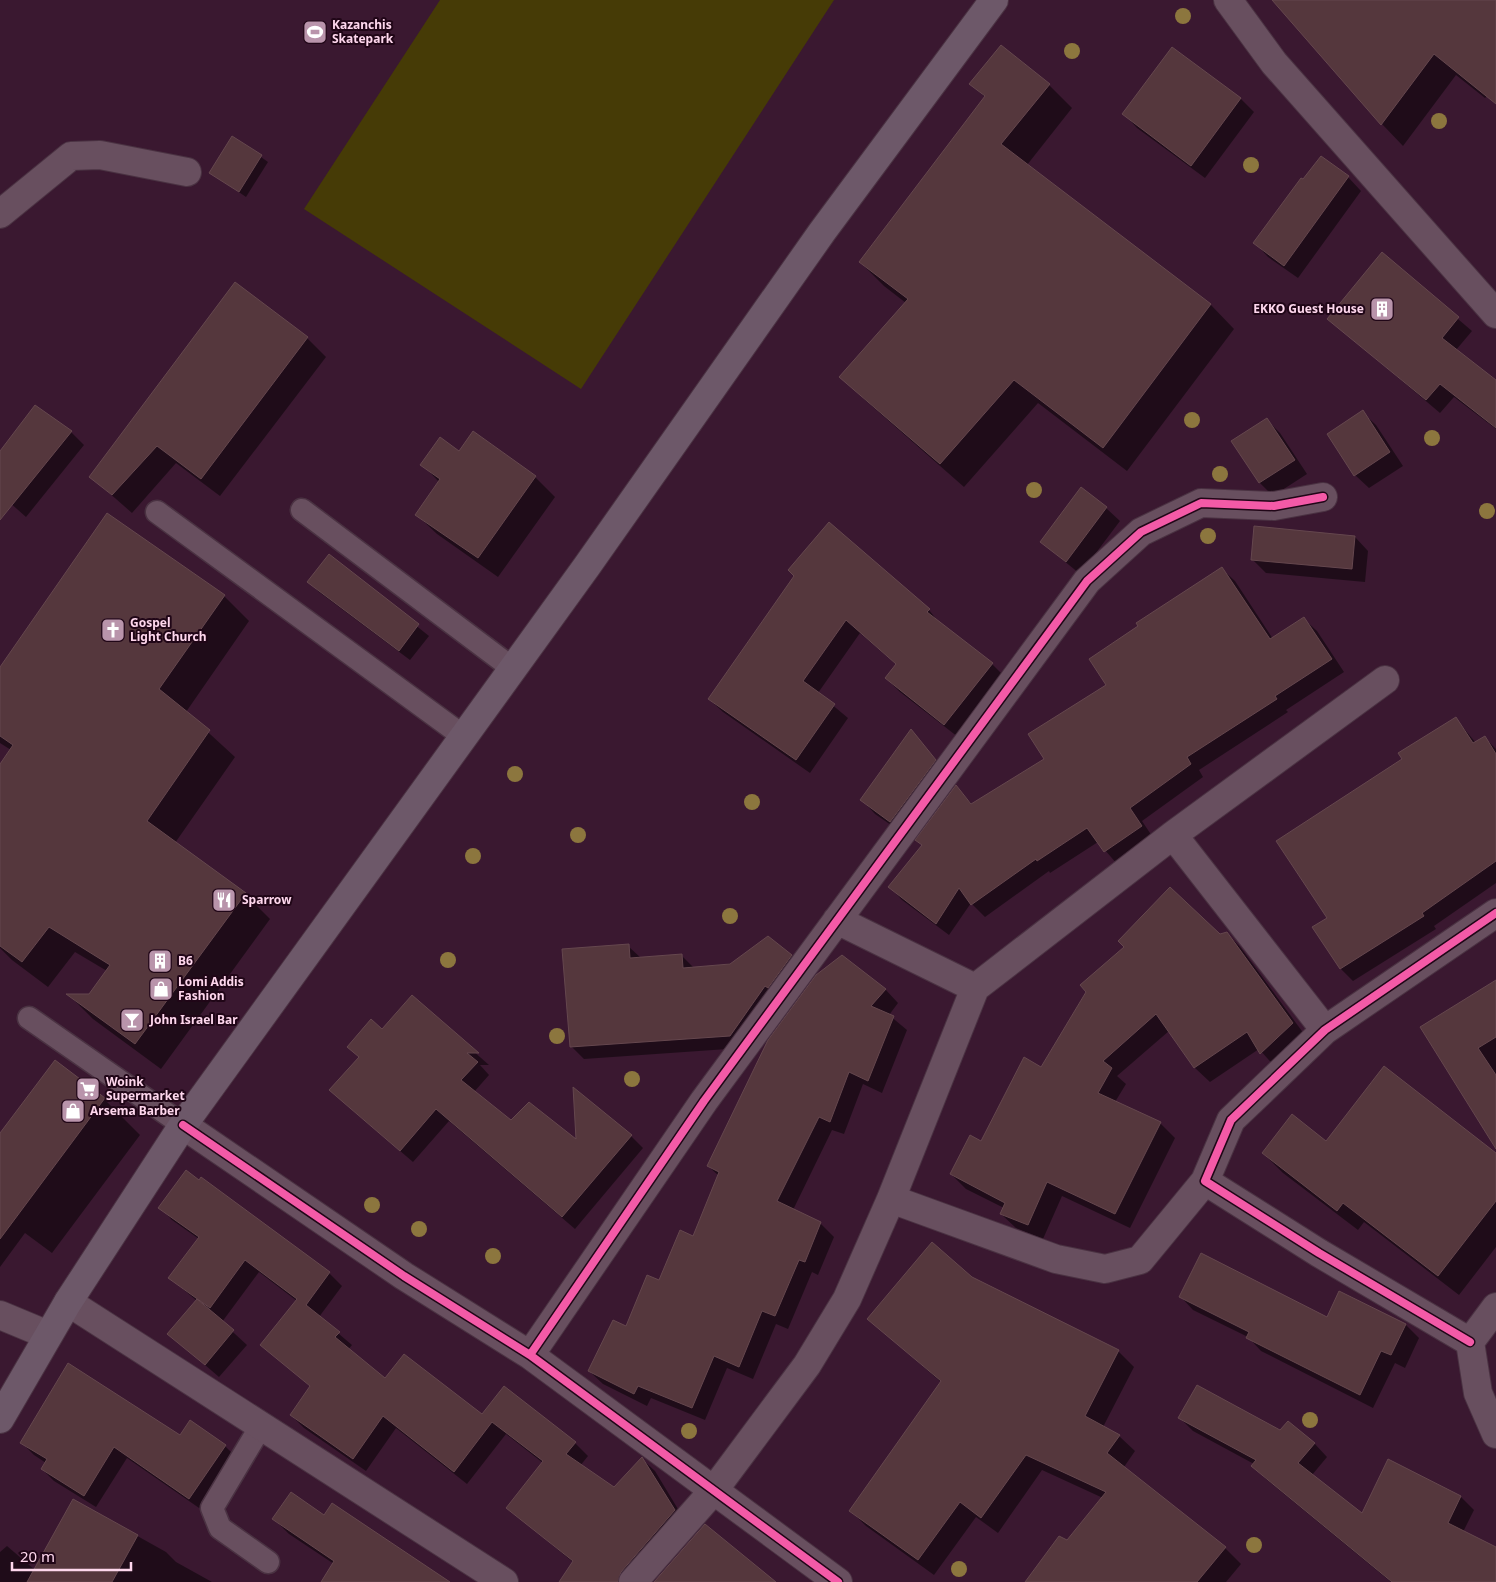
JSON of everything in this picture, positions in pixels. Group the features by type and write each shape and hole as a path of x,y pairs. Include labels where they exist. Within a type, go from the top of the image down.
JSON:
{"main road":[{"path":"0,1419 68,1302 183,1125 586,566 822,232 994,0"}],"street":[{"path":"1228,0 1274,63 1496,314"},
{"path":"0,214 71,156 100,155 187,172"},
{"path":"530,1355 704,1101 1087,581 1141,532 1201,503 1274,506 1323,497"},
{"path":"633,1582 714,1490 807,1365 847,1299 891,1199 975,988 1173,835 1384,680"},
{"path":"1173,835 1325,1030"},
{"path":"891,1199 1056,1259 1105,1269 1140,1260 1205,1181 1231,1120 1325,1030 1496,913"},
{"path":"837,920 975,988"},
{"path":"183,1125 404,1276 530,1355 838,1582"},
{"path":"1205,1181 1319,1253 1470,1342"},
{"path":"68,1302 504,1582"},
{"path":"1496,1307 1470,1342 1478,1393 1496,1434"},
{"path":"0,1315 48,1335"}],"lane":[{"path":"302,510 512,668"},
{"path":"157,512 463,736"},
{"path":"29,1018 183,1125"},
{"path":"261,1426 212,1508 220,1528 268,1562"}],"shaded area":[{"path":"440,0 834,0 581,389 304,209"}],"building":[{"path":"1272,0 1496,0 1496,104 1434,54 1381,125"},
{"path":"1001,45 1050,84 1001,144 1211,304 1103,448 1014,380 940,464 839,377 908,299 859,262 985,96 969,84"},
{"path":"1172,47 1241,98 1191,166 1122,114"},
{"path":"232,136 262,155 239,192 209,173"},
{"path":"1321,156 1349,176 1284,266 1253,243 1301,178 1303,179"},
{"path":"1382,252 1459,317 1442,338 1496,380 1496,428 1440,384 1426,400 1327,319"},
{"path":"235,282 308,337 201,479 157,446 112,495 89,477"},
{"path":"35,405 72,431 0,520 0,451"},
{"path":"1363,410 1390,452 1354,476 1327,434"},
{"path":"1267,418 1295,460 1259,483 1231,441"},
{"path":"473,431 536,476 478,558 415,515 440,479 420,465 440,437 459,451"},
{"path":"1081,487 1107,507 1066,562 1040,542"},
{"path":"107,513 225,595 159,689 210,730 147,821 246,893 135,1044 66,994 89,994 110,965 49,927 22,962 0,946 0,764 13,745 0,736 0,667"},
{"path":"829,522 930,609 927,612 993,663 944,725 885,678 896,664 846,620 803,681 835,704 796,760 708,699 794,576 788,570"},
{"path":"1254,526 1355,536 1352,569 1251,560"},
{"path":"329,554 419,624 399,651 307,582"},
{"path":"1222,567 1270,639 1304,617 1332,659 1275,696 1277,699 1187,757 1191,764 1130,808 1142,826 1104,852 1087,828 1037,861 1036,859 971,905 959,888 936,924 888,887 922,845 915,840 956,785 971,804 1044,759 1028,734 1106,685 1089,659 1138,626 1136,623"},
{"path":"1456,717 1473,743 1485,736 1496,754 1496,861 1422,913 1424,916 1340,969 1312,927 1327,918 1276,841 1402,759 1398,753"},
{"path":"911,729 936,760 890,822 860,800"},
{"path":"1170,887 1220,934 1227,932 1293,1023 1260,1054 1247,1032 1194,1068 1156,1014 1103,1061 1112,1068 1098,1093 1161,1122 1115,1214 1047,1182 1028,1225 1000,1214 1005,1203 950,1174 970,1135 981,1141 1024,1057 1041,1067 1086,992 1080,985 1124,947 1118,941"},
{"path":"768,936 792,955 768,988 765,986 730,1036 570,1047 562,949 629,944 630,958 682,954 683,968 730,964"},
{"path":"842,955 886,989 871,1006 894,1016 868,1081 849,1072 830,1122 819,1117 777,1201 821,1222 805,1262 799,1260 775,1316 762,1311 739,1367 714,1356 692,1408 638,1386 634,1394 588,1371 613,1320 626,1326 647,1275 659,1280 680,1230 693,1236 719,1172 707,1166 768,1040 816,975"},
{"path":"1496,980 1496,1037 1478,1048 1496,1075 1496,1149 1420,1027"},
{"path":"412,995 479,1053 467,1053 478,1062 461,1080 511,1120 529,1102 576,1139 573,1087 632,1135 562,1217 436,1109 400,1151 329,1090 359,1057 347,1047 371,1019 382,1029"},
{"path":"55,1060 105,1098 0,1239 0,1133"},
{"path":"1384,1066 1496,1153 1496,1201 1438,1276 1343,1203 1337,1211 1262,1153 1292,1114 1326,1141"},
{"path":"186,1170 199,1180 201,1177 330,1272 306,1305 340,1332 335,1337 385,1378 404,1354 482,1414 504,1386 576,1442 566,1454 614,1487 642,1457 675,1510 621,1572 618,1582 559,1582 573,1561 506,1508 543,1461 492,1422 454,1472 383,1416 353,1459 290,1415 310,1386 260,1345 297,1299 245,1260 210,1308 168,1278 199,1237 158,1208"},
{"path":"932,1242 972,1277 1119,1350 1085,1416 1120,1435 1107,1453 1226,1547 1197,1582 1025,1582 1059,1536 1067,1540 1106,1492 1026,1455 981,1518 960,1502 918,1560 849,1511 941,1381 867,1319"},
{"path":"1201,1253 1327,1317 1339,1291 1406,1324 1391,1355 1381,1351 1360,1395 1246,1338 1249,1332 1179,1297"},
{"path":"197,1299 234,1330 205,1365 167,1334"},
{"path":"68,1363 180,1435 190,1420 226,1445 189,1499 114,1447 84,1496 41,1469 47,1459 20,1443"},
{"path":"1197,1385 1280,1430 1288,1421 1315,1443 1298,1463 1362,1513 1388,1459 1461,1496 1448,1523 1496,1547 1496,1582 1392,1582 1251,1466 1256,1460 1178,1418"},
{"path":"291,1492 324,1515 332,1503 450,1582 321,1582 334,1561 272,1519"},
{"path":"73,1499 138,1535 112,1582 27,1582"},
{"path":"705,1524 776,1582 654,1582"}],"cycle path":[{"path":"530,1355 704,1101 1087,581 1141,532 1201,503 1274,506 1323,497"},
{"path":"1470,1342 1319,1253 1205,1181 1231,1120 1325,1030 1496,913"},
{"path":"183,1125 404,1276 530,1355 838,1582"}],"place":[{"name":"Kazanchis Skatepark","path":"315,32"},
{"name":"EKKO Guest House","path":"1382,309"},
{"name":"Gospel Light Church","path":"113,630"},
{"name":"Sparrow","path":"224,900"},
{"name":"B6","path":"160,961"},
{"name":"Lomi Addis Fashion","path":"161,989"},
{"name":"John Israel Bar","path":"132,1020"},
{"name":"Woink Supermarket","path":"88,1089"},
{"name":"Arsema Barber","path":"73,1111"}]}
